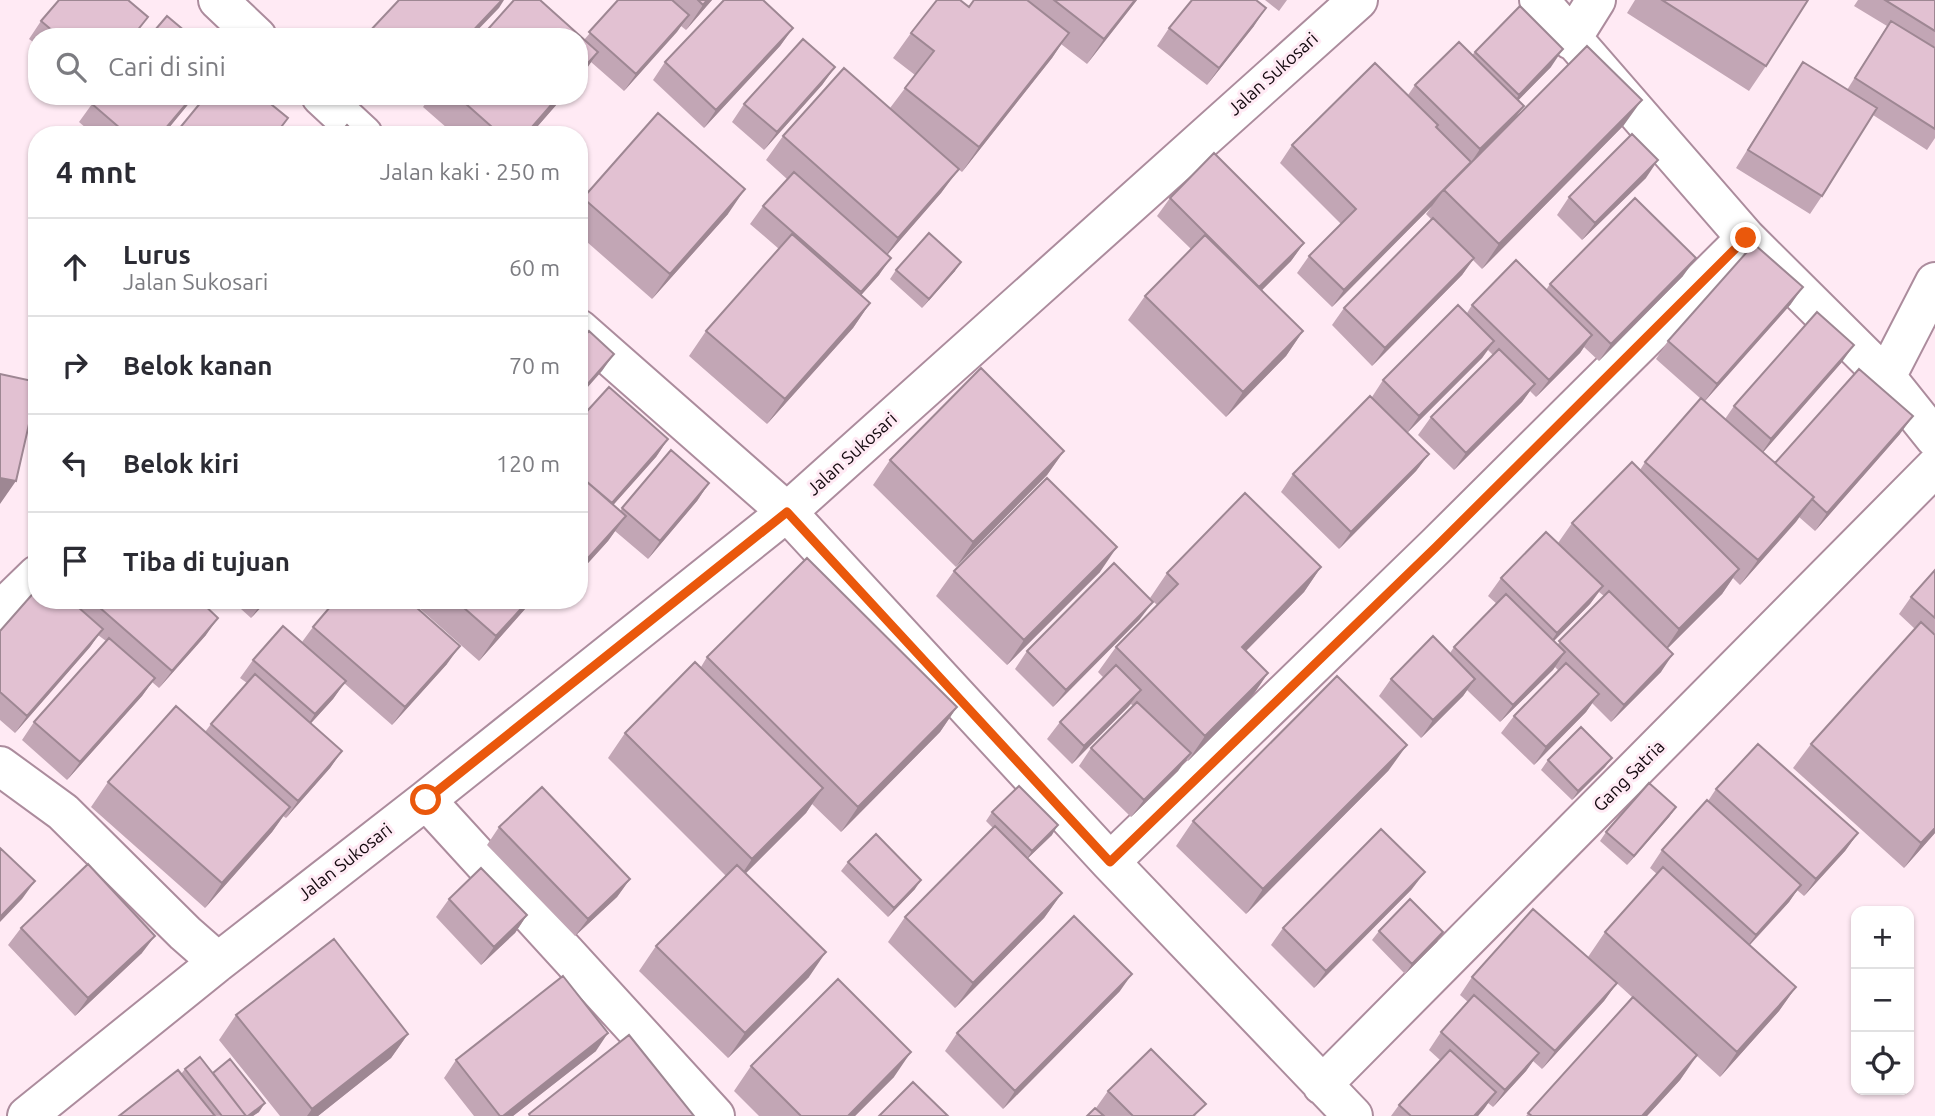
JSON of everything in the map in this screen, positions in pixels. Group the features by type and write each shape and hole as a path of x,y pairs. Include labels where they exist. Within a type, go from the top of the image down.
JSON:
{"street":[{"path":"218,0 248,28"},
{"name":"Jalan Sukosari","path":"27,1116 787,512 1358,0"},
{"path":"1539,0 1571,40 1746,238 1886,377 1935,438"},
{"path":"1571,40 1596,0"},
{"path":"331,105 353,126"},
{"path":"1110,862 1436,547 1746,238"},
{"path":"1886,377 1935,282"},
{"path":"588,337 787,512 1110,862 1353,1116"},
{"name":"Gang Satria","path":"1322,1085 1935,467"},
{"path":"0,611 28,584"},
{"path":"0,766 63,812 185,933 218,962"},
{"path":"426,800 715,1116"}],"building":[{"path":"59,0 128,0 148,17 139,28 49,28 41,21"},
{"path":"399,0 502,0 476,28 373,28"},
{"path":"514,0 540,0 571,28 489,28"},
{"path":"618,0 672,0 689,15 636,74 589,32"},
{"path":"724,0 763,0 793,28 716,110 665,62"},
{"path":"937,0 960,0 969,7 974,0 1027,0 1069,33 979,147 905,88 934,51 911,33"},
{"path":"1054,0 1135,0 1104,39"},
{"path":"1192,0 1256,0 1266,8 1219,68 1169,28"},
{"path":"1662,0 1808,0 1766,66"},
{"path":"1885,0 1935,0 1935,31"},
{"path":"1520,6 1563,49 1519,95 1475,52"},
{"path":"167,16 181,28 157,28"},
{"path":"1891,21 1935,48 1935,129 1855,78"},
{"path":"803,39 835,67 777,132 744,104"},
{"path":"1459,42 1524,106 1480,149 1415,85"},
{"path":"588,43 598,52 588,63"},
{"path":"1587,46 1642,100 1499,244 1444,190"},
{"path":"1803,62 1877,108 1822,196 1748,150"},
{"path":"1375,63 1471,162 1344,290 1309,256 1356,209 1292,145"},
{"path":"844,68 959,169 898,238 783,136"},
{"path":"93,105 185,105 168,126 118,126"},
{"path":"199,105 272,105 288,118 282,126 181,126"},
{"path":"467,105 551,105 533,126 491,126"},
{"path":"658,113 745,189 670,274 588,202 588,192"},
{"path":"1632,134 1658,160 1595,223 1569,197"},
{"path":"1214,153 1304,243 1259,287 1170,198"},
{"path":"794,172 891,258 861,292 763,206"},
{"path":"1635,198 1696,258 1611,344 1550,284"},
{"path":"1433,218 1474,258 1385,348 1344,308"},
{"path":"929,233 961,262 929,299 896,270"},
{"path":"792,234 870,303 785,399 706,331"},
{"path":"1205,235 1303,331 1243,392 1145,296"},
{"path":"1754,244 1803,287 1717,384 1668,341"},
{"path":"1516,260 1592,335 1549,380 1472,305"},
{"path":"1458,305 1494,341 1419,416 1383,380"},
{"path":"1817,312 1854,345 1771,439 1734,406"},
{"path":"588,332 614,354 588,384"},
{"path":"1499,349 1535,384 1466,453 1431,417"},
{"path":"981,368 1064,451 973,542 890,460"},
{"path":"1859,369 1913,416 1827,513 1812,499 1814,497 1775,463"},
{"path":"0,374 28,380 28,428 16,481 0,478"},
{"path":"609,387 668,439 612,503 588,483 588,410"},
{"path":"1370,396 1429,454 1351,532 1293,474"},
{"path":"1701,398 1814,497 1758,560 1645,462"},
{"path":"671,450 709,483 660,541 622,508"},
{"path":"1632,462 1739,569 1679,629 1572,523"},
{"path":"1047,478 1117,547 1024,640 954,571"},
{"path":"588,483 626,516 588,558"},
{"path":"1245,493 1321,567 1242,647 1268,673 1205,736 1116,647 1178,584 1167,573"},
{"path":"1546,532 1603,586 1557,633 1501,578"},
{"path":"807,558 957,707 858,807 707,657"},
{"path":"1114,563 1153,602 1066,690 1027,651"},
{"path":"1935,570 1935,618 1911,597"},
{"path":"1609,591 1673,654 1624,705 1559,641"},
{"path":"1506,594 1565,652 1513,705 1454,647"},
{"path":"28,599 28,609 80,609 103,629 27,716 0,692 0,631"},
{"path":"101,609 208,609 218,618 172,671"},
{"path":"328,609 418,609 460,646 405,707 313,627"},
{"path":"465,609 521,609 496,636"},
{"path":"1921,622 1935,635 1935,828 1921,843 1811,744"},
{"path":"283,626 346,681 315,714 253,660"},
{"path":"1433,636 1475,679 1433,720 1391,679"},
{"path":"109,638 155,678 80,762 34,722"},
{"path":"695,662 823,788 752,859 625,733"},
{"path":"1566,663 1599,694 1546,747 1514,716"},
{"path":"1116,665 1141,690 1084,746 1060,722"},
{"path":"255,674 342,751 298,801 211,724"},
{"path":"1337,676 1407,745 1263,889 1193,821"},
{"path":"1137,702 1191,753 1144,800 1091,748"},
{"path":"176,706 290,807 222,883 108,782"},
{"path":"1581,727 1612,758 1578,791 1548,760"},
{"path":"1758,744 1858,833 1816,879 1716,789"},
{"path":"1649,783 1676,807 1634,856 1606,832"},
{"path":"1019,786 1058,825 1032,851 992,812"},
{"path":"542,787 630,879 588,919 499,827"},
{"path":"1707,800 1801,885 1756,935 1662,850"},
{"path":"995,826 1062,893 973,983 905,917"},
{"path":"1381,829 1425,872 1326,971 1283,928"},
{"path":"876,834 921,880 894,908 848,862"},
{"path":"0,848 35,881 0,917"},
{"path":"88,864 155,936 88,998 21,928"},
{"path":"737,865 826,952 745,1033 656,946"},
{"path":"1663,867 1796,987 1737,1052 1605,932"},
{"path":"481,868 527,915 494,947 449,899"},
{"path":"1410,899 1443,932 1412,964 1379,931"},
{"path":"1533,909 1617,983 1555,1051 1472,977"},
{"path":"1074,916 1132,974 1015,1091 957,1033"},
{"path":"334,939 408,1034 312,1109 236,1015"},
{"path":"563,976 608,1033 500,1116 456,1060"},
{"path":"838,979 911,1052 848,1116 801,1116 751,1066"},
{"path":"1474,995 1539,1053 1505,1090 1441,1032"},
{"path":"1633,997 1697,1055 1642,1116 1532,1116 1528,1113"},
{"path":"629,1035 694,1116 530,1116 529,1114"},
{"path":"1151,1049 1206,1104 1193,1116 1133,1116 1108,1091"},
{"path":"1450,1050 1496,1092 1474,1116 1411,1116 1399,1105"},
{"path":"200,1057 246,1116 222,1116 185,1069"},
{"path":"230,1059 265,1103 248,1116 213,1073"},
{"path":"178,1070 215,1116 119,1116"},
{"path":"913,1082 948,1116 879,1116"},
{"path":"1095,1108 1104,1116 1087,1116"}],"route":[{"path":"426,800 787,512 1110,862 1436,547 1746,238"}]}
